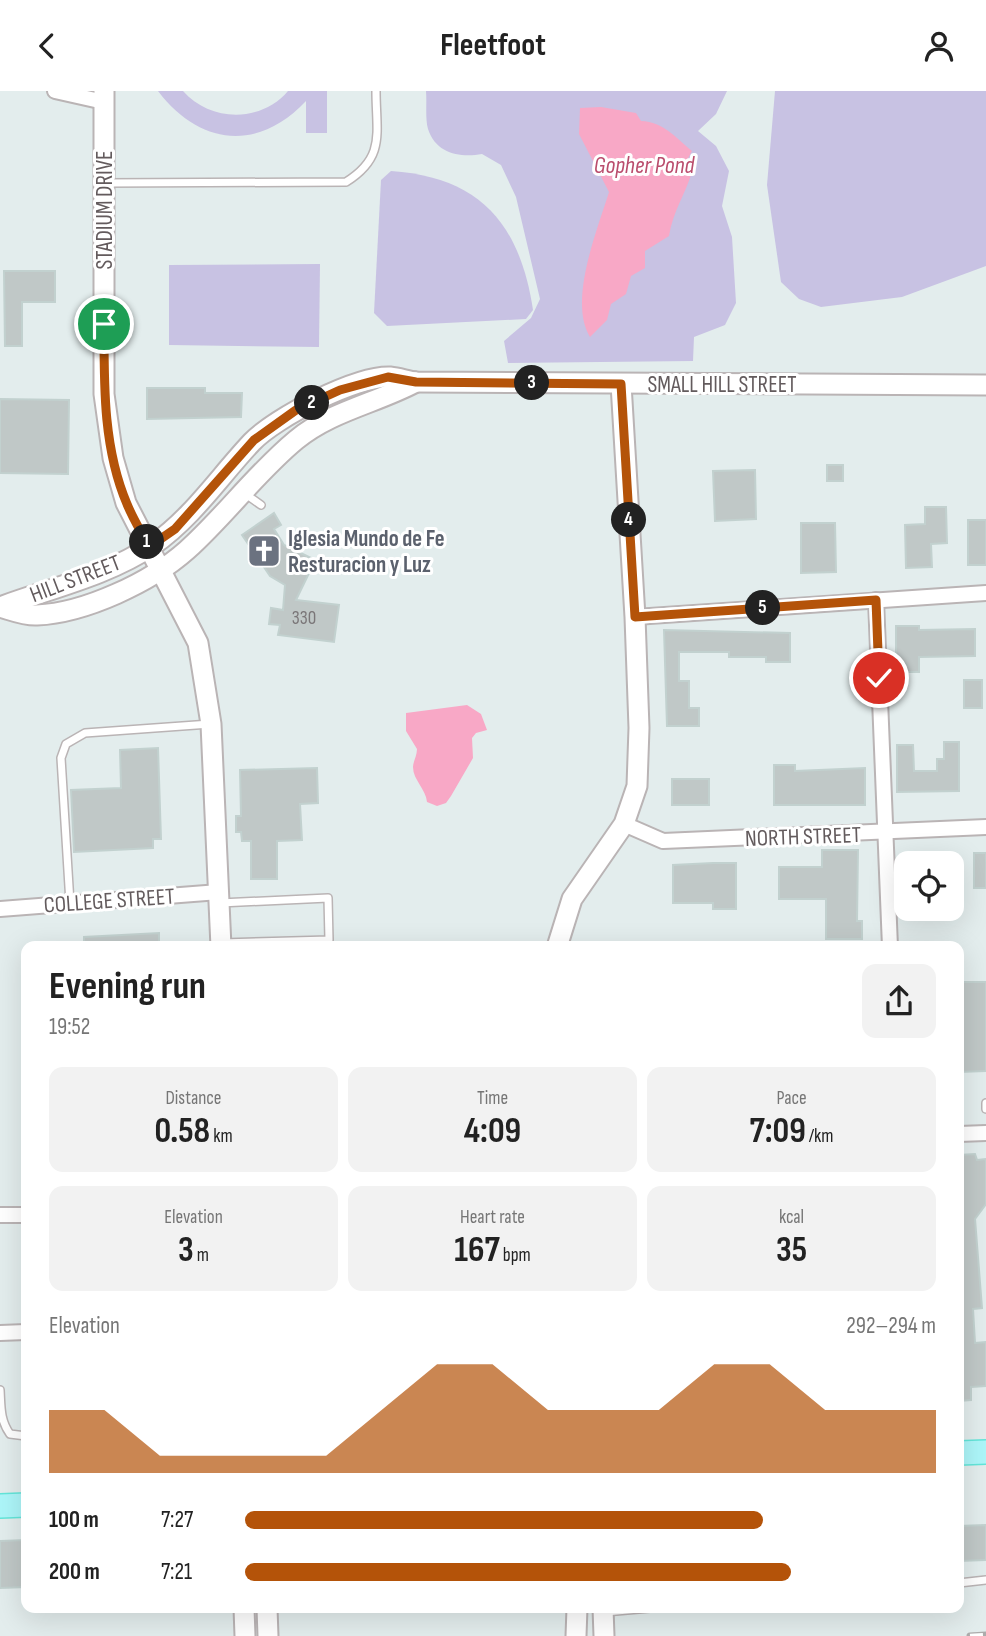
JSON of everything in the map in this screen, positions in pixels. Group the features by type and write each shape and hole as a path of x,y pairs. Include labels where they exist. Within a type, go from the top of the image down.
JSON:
{"main road":[{"path":"964,1453 986,1452"},
{"path":"0,1506 21,1505"}],"street":[{"path":"55,91 104,97"},
{"name":"STADIUM DRIVE","path":"104,97 104,394 113,458 126,503 196,635 208,691 221,941"},
{"name":"SMALL HILL STREET","path":"149,547 175,529 254,440 296,410 340,390 388,377 416,382 986,385"},
{"name":"SMALL HILL STREET","path":"162,571 188,549 298,438 351,409 389,397 416,382"},
{"path":"559,941 572,899 624,824 637,786 639,728 635,617 621,384"},
{"name":"HILL STREET","path":"0,607 85,580 149,547"},
{"name":"HILL STREET","path":"0,607 35,616 91,604 162,571"},
{"path":"635,617 986,593"},
{"path":"876,600 890,941"},
{"name":"NORTH STREET","path":"624,824 663,841 986,827"},
{"name":"COLLEGE STREET","path":"0,909 70,903 219,898"},
{"path":"964,1134 986,1133"},
{"path":"0,1215 21,1215"},
{"path":"0,1333 21,1332"},
{"path":"244,1613 245,1636"},
{"path":"267,1613 268,1636"},
{"path":"576,1636 577,1613"},
{"path":"603,1613 604,1636"}],"lane":[{"path":"104,183 346,182 364,171 374,159 376,91"},
{"path":"242,492 261,505"},
{"path":"70,903 61,758 66,744 85,733 211,725"},
{"path":"219,898 328,898 329,940 307,941"},
{"path":"986,1103 986,1109"},
{"path":"0,1390 2,1420 10,1434 21,1435"},
{"path":"964,1582 986,1580"}],"shaded area":[{"path":"158,91 183,91 207,109 236,115 264,109 288,91 327,91 327,133 306,133 306,101 269,129 249,135 230,136 211,132 192,123 174,109"},
{"path":"426,91 727,91 716,114 698,131 716,146 729,171 722,206 732,237 736,303 725,325 694,337 693,361 508,363 504,341 531,318 540,299 516,197 501,165 482,154 458,154 437,144 427,125"},
{"path":"775,91 986,91 986,266 902,297 821,307 799,299 781,282 767,185"},
{"path":"391,171 422,175 449,183 472,195 490,211 506,230 518,253 527,280 533,310 526,319 387,326 374,313 381,180"},
{"path":"320,264 319,347 169,345 169,265"}],"water":[{"name":"Gopher Pond","path":"601,107 636,113 641,121 656,124 669,131 692,151 686,162 692,172 669,236 645,251 645,268 631,276 626,294 611,304 607,320 590,337 584,322 583,286 609,192 579,134 580,108"},
{"path":"467,705 481,714 487,730 476,733 472,738 473,758 446,803 437,806 427,802 414,772 417,749 406,731 406,713"}],"building":[{"path":"4,271 55,271 55,302 22,302 22,346 5,346"},
{"path":"147,388 205,388 205,393 242,393 241,417 147,419"},
{"path":"0,399 69,400 68,474 0,473"},
{"path":"827,465 843,465 843,481 827,481"},
{"path":"755,470 756,519 715,521 713,471"},
{"path":"925,507 946,507 947,543 931,544 932,567 906,568 905,525 925,524"},
{"path":"274,513 281,525 274,529 284,545 311,558 306,567 311,569 296,600 339,605 334,642 278,635 280,625 269,624 271,608 283,610 285,585 270,576 242,535"},
{"path":"968,520 986,520 986,565 968,565"},
{"path":"801,523 835,523 836,572 801,573"},
{"path":"896,626 919,626 919,630 975,629 975,656 919,657 919,672 896,672"},
{"path":"664,630 790,633 790,662 766,662 766,657 729,657 729,652 679,652 679,681 689,681 689,708 699,708 699,726 667,726"},
{"path":"964,680 982,680 982,708 964,708"},
{"path":"944,742 959,742 959,791 897,792 897,745 913,745 914,771 937,771 937,759 944,759"},
{"path":"158,748 161,839 153,839 153,848 74,852 71,790 121,788 120,750"},
{"path":"774,765 795,765 795,771 865,768 865,805 774,805"},
{"path":"317,768 318,803 300,804 302,840 277,841 277,879 251,879 251,841 242,841 241,832 236,832 236,816 241,816 240,770"},
{"path":"672,779 709,779 709,805 672,805"},
{"path":"822,850 858,850 857,921 862,921 862,939 826,939 826,899 779,899 779,867 822,867"},
{"path":"974,853 986,853 986,888 974,888"},
{"path":"736,863 736,909 713,909 713,903 673,903 673,865"},
{"path":"159,933 159,941 84,941 84,937"},
{"path":"964,982 986,982 986,1071 964,1072"},
{"path":"975,1154 977,1160 986,1159 986,1204 975,1219 982,1308 973,1309 975,1343 986,1342 986,1386 971,1387 971,1400 964,1401 964,1155"},
{"path":"986,1525 986,1560 964,1561 964,1526"},
{"path":"21,1540 21,1587 0,1588 0,1541"}],"railway":[{"path":"970,1636 986,1635"}],"place":[{"name":"Iglesia Mundo de Fe Resturacion y Luz","path":"264,551"}],"route":[{"path":"104,324 104,394 113,458 126,503 149,547 175,529 216,486 254,440 296,410 340,390 388,377 416,382 621,384 635,617 876,600 879,678"}]}
